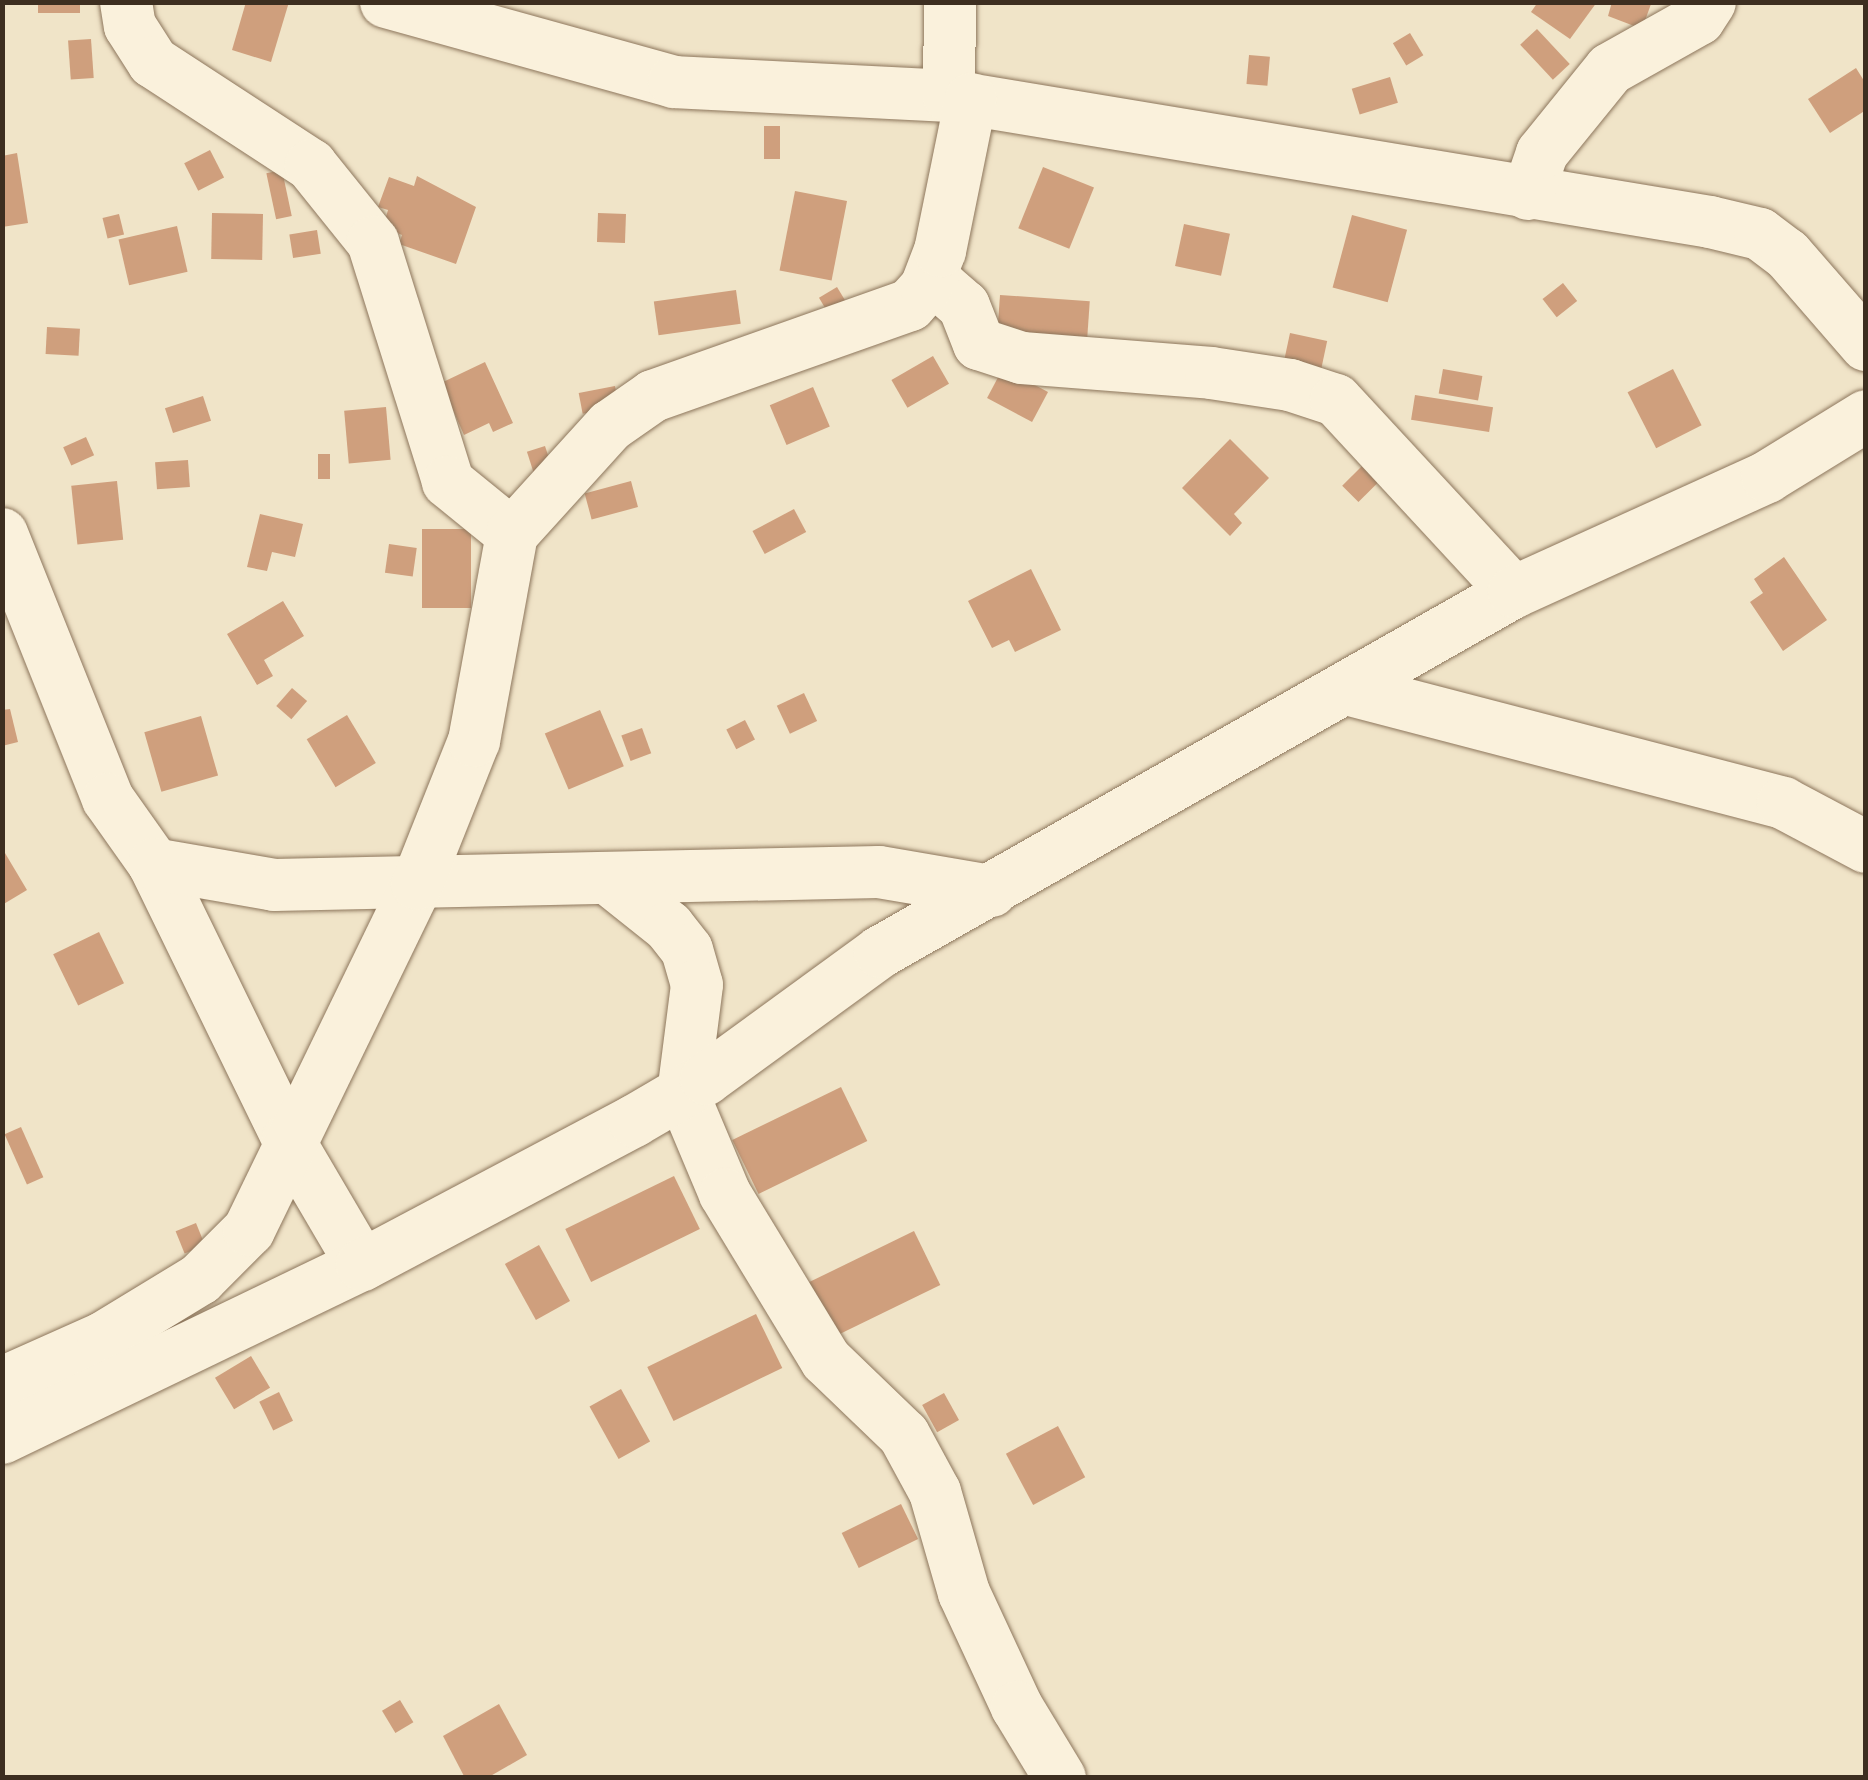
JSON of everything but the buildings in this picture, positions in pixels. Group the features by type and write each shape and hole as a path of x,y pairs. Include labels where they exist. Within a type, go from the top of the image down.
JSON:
{"street":[{"path":"126,2 130,26 153,62 312,165 373,242 448,482 512,534"},
{"path":"386,2 464,14 674,82 960,98 1760,234 1787,254 1866,344"},
{"path":"2,1383 103,1338 200,1278 249,1230 288,1139 417,884 474,741 512,534 610,426 653,396 910,305 926,287 960,98 950,2"},
{"path":"1528,194 1542,153 1610,70 1699,19 1710,2"},
{"path":"926,287 942,287 964,306 979,344 1022,358 1212,374 1290,385 1336,400 1514,592"},
{"path":"2,1438 362,1266 682,1094 823,989 991,891 1350,690 1514,592 1767,477 1866,416"},
{"path":"2,534 108,799 154,864 288,1139 362,1266"},
{"path":"1350,690 1783,803 1866,847"},
{"path":"154,864 274,886 878,872 991,891"},
{"path":"610,880 669,927 687,950 697,985 682,1094 725,1194 787,1306 826,1360 904,1434 935,1492 964,1593 1017,1707 1060,1778"}]}
